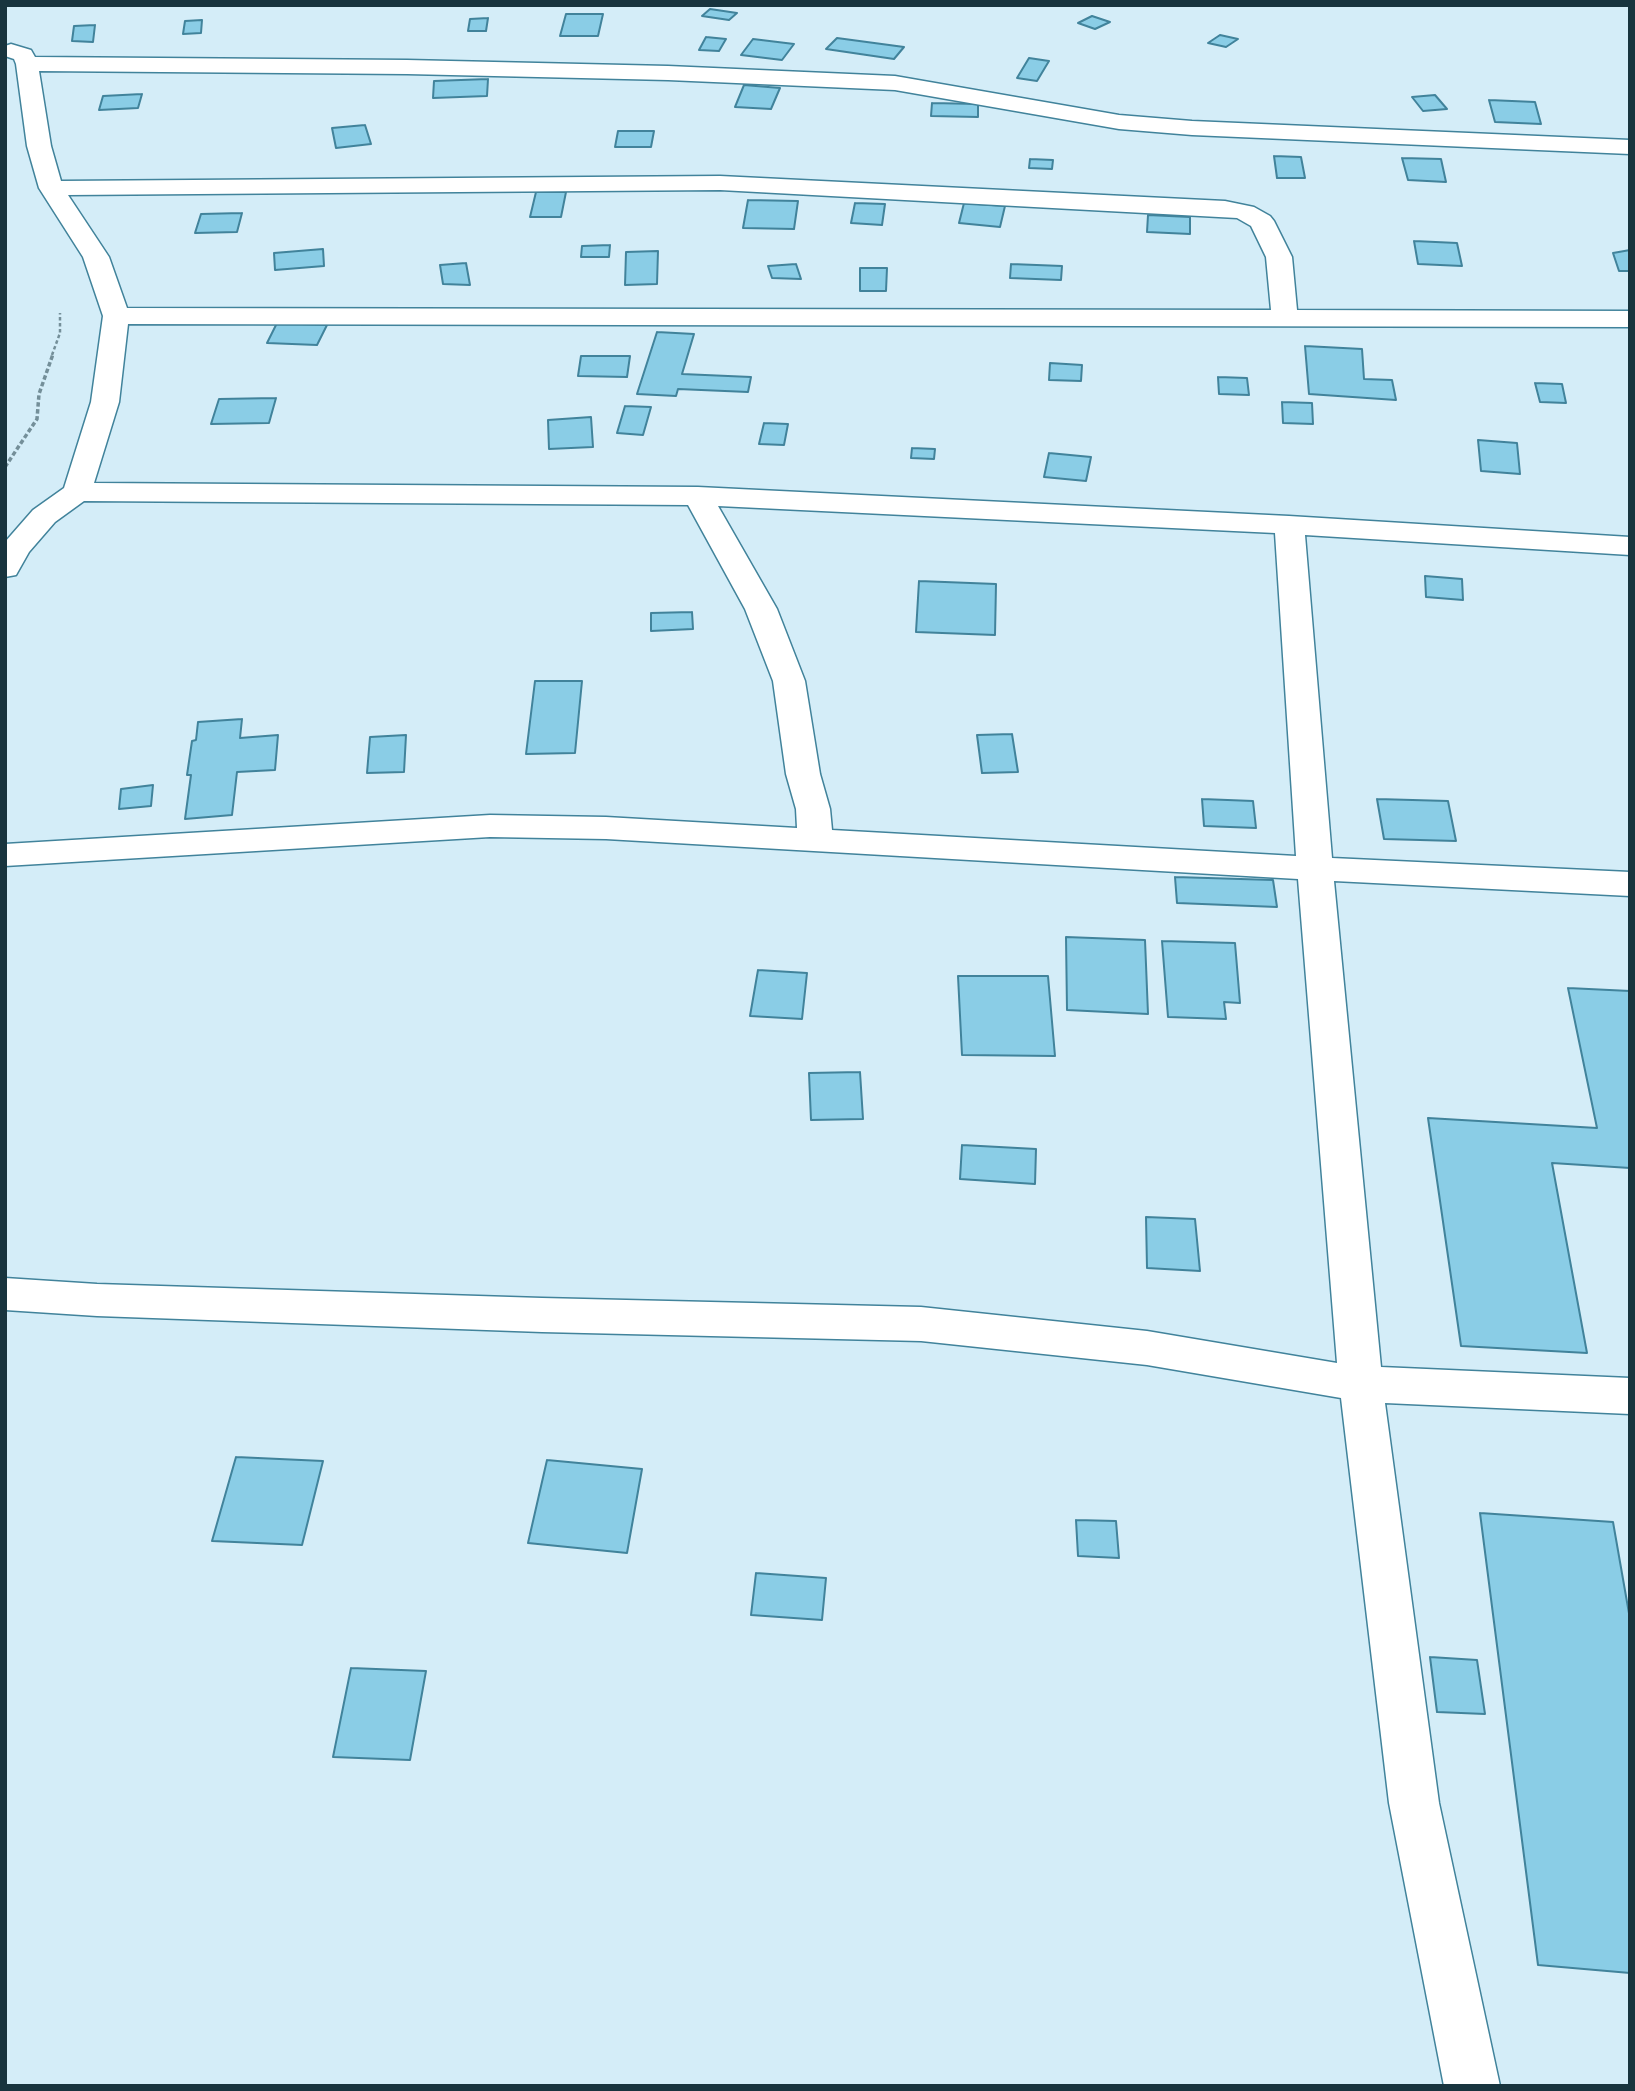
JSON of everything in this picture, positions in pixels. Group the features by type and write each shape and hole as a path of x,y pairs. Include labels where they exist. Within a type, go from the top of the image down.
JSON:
{"street":[{"path":"5,49 23,55 27,64 39,146 51,188 96,257 116,316 105,402 77,492"},
{"path":"27,64 407,67 668,73 895,83 1070,114 1180,127 1259,133 1344,134 1630,147"},
{"path":"51,188 720,183 1224,208 1245,212 1261,221 1279,257 1285,320"},
{"path":"116,316 1630,319"},
{"path":"5,568 16,548 44,516 77,492 698,496 1289,525 1630,546"},
{"path":"698,496 761,609 789,681 803,774 813,809 816,842"},
{"path":"1289,525 1315,869 1361,1384 1414,1803 1472,2086"},
{"path":"5,855 490,827 606,828 816,842 1630,884"},
{"path":"5,1294 97,1300 514,1314 921,1324 1147,1348 1361,1384 1630,1396"}],"path":[{"path":"5,467 37,419 39,394 60,333 60,308"}],"building":[{"path":"710,9 737,13 729,20 702,16"},
{"path":"566,14 603,14 598,36 560,36"},
{"path":"1092,16 1110,22 1095,29 1078,23"},
{"path":"488,18 486,31 468,31 470,19"},
{"path":"202,20 201,33 183,34 185,21"},
{"path":"95,25 93,42 72,41 74,26"},
{"path":"1220,35 1238,39 1226,47 1208,43"},
{"path":"706,37 726,39 719,51 699,50"},
{"path":"837,38 904,47 894,59 826,49"},
{"path":"753,39 794,44 782,60 741,55"},
{"path":"1029,58 1049,61 1037,81 1017,78"},
{"path":"488,79 487,96 433,98 434,81"},
{"path":"744,85 780,88 771,109 735,107"},
{"path":"142,94 138,108 99,110 103,96"},
{"path":"1435,95 1447,109 1423,111 1412,97"},
{"path":"1489,100 1535,102 1541,124 1495,122"},
{"path":"932,103 978,104 978,117 931,116"},
{"path":"365,125 371,144 336,148 332,128"},
{"path":"618,131 654,131 651,147 615,147"},
{"path":"1274,156 1301,157 1305,178 1277,178"},
{"path":"1402,158 1441,159 1446,182 1408,180"},
{"path":"1030,159 1053,160 1052,169 1029,168"},
{"path":"536,192 566,192 561,217 530,217"},
{"path":"748,200 798,201 794,229 743,228"},
{"path":"855,203 885,204 882,225 851,223"},
{"path":"964,203 1005,206 1000,227 959,223"},
{"path":"242,213 237,232 195,233 201,214"},
{"path":"1148,215 1190,217 1190,234 1147,232"},
{"path":"1414,241 1457,243 1462,266 1418,264"},
{"path":"610,245 609,257 581,257 582,246"},
{"path":"323,249 324,266 275,270 274,253"},
{"path":"1630,250 1630,271 1619,271 1613,253"},
{"path":"658,251 657,284 625,285 626,252"},
{"path":"466,263 470,285 443,284 440,265"},
{"path":"796,264 801,279 772,278 768,266"},
{"path":"1011,264 1062,266 1061,280 1010,278"},
{"path":"860,268 887,268 886,291 860,291"},
{"path":"277,323 327,325 317,345 267,343"},
{"path":"657,332 694,334 682,374 751,377 748,392 678,389 676,396 637,394"},
{"path":"1305,346 1362,349 1364,379 1392,380 1396,400 1309,394"},
{"path":"581,356 630,356 627,377 578,376"},
{"path":"1050,363 1082,365 1081,381 1049,380"},
{"path":"1218,377 1247,378 1249,395 1219,394"},
{"path":"1535,383 1562,384 1566,403 1540,402"},
{"path":"276,398 269,423 211,424 219,399"},
{"path":"1282,402 1312,403 1313,424 1283,423"},
{"path":"625,406 651,407 643,435 617,433"},
{"path":"591,417 593,447 549,449 548,420"},
{"path":"764,423 788,424 784,445 759,444"},
{"path":"1478,440 1517,443 1520,474 1481,471"},
{"path":"912,448 935,449 934,459 911,458"},
{"path":"1049,453 1091,457 1086,481 1044,477"},
{"path":"1425,576 1462,579 1463,600 1426,597"},
{"path":"919,581 996,584 995,635 916,632"},
{"path":"692,612 693,629 651,631 651,613"},
{"path":"535,681 582,681 575,753 526,754"},
{"path":"242,719 240,738 278,735 275,770 237,772 232,815 185,819 191,775 187,775 198,722"},
{"path":"1012,734 1018,772 982,773 977,735"},
{"path":"406,735 404,772 367,773 370,737"},
{"path":"153,785 151,806 119,809 121,789"},
{"path":"1202,799 1253,801 1256,828 1204,826"},
{"path":"1377,799 1448,801 1456,841 1384,839"},
{"path":"1175,877 1273,880 1277,907 1177,903"},
{"path":"1066,937 1145,940 1148,1014 1067,1010"},
{"path":"1162,941 1235,943 1240,1003 1224,1002 1226,1019 1168,1017"},
{"path":"758,970 807,973 802,1019 750,1016"},
{"path":"958,976 1048,976 1055,1056 962,1055"},
{"path":"1568,988 1630,991 1630,1168 1552,1163 1587,1353 1461,1346 1428,1118 1597,1128"},
{"path":"860,1072 863,1119 811,1120 809,1073"},
{"path":"962,1145 1036,1149 1035,1184 960,1179"},
{"path":"1146,1217 1195,1219 1200,1271 1147,1268"},
{"path":"236,1457 323,1461 302,1545 212,1541"},
{"path":"547,1460 642,1469 627,1553 528,1543"},
{"path":"1480,1513 1613,1522 1630,1619 1630,1973 1538,1965"},
{"path":"1076,1520 1116,1521 1119,1558 1078,1556"},
{"path":"756,1573 826,1578 822,1620 751,1615"},
{"path":"1430,1657 1477,1660 1485,1714 1437,1712"},
{"path":"351,1668 426,1671 410,1760 333,1757"}]}
